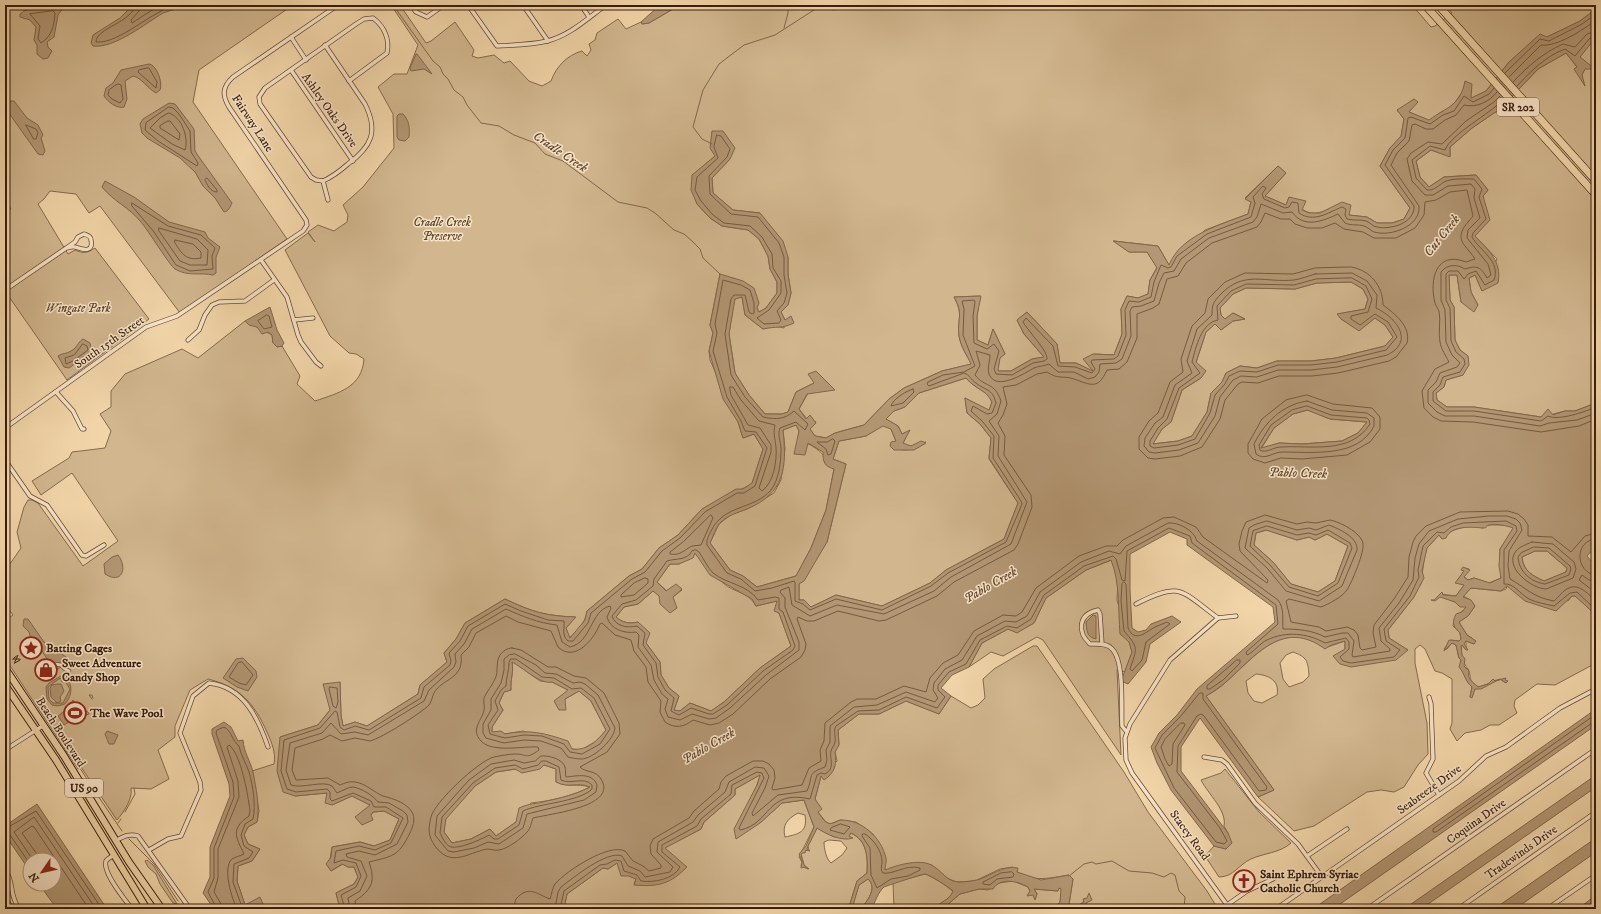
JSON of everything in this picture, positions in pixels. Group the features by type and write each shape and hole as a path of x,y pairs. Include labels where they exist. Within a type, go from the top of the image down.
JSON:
{"highway":[{"name":"SR 202","path":"1425,5 1596,195"},
{"name":"SR 202","path":"1438,5 1596,181"},
{"name":"Beach Boulevard","path":"5,668 44,725 150,894 162,909"},
{"name":"US 90","path":"5,684 36,729 146,909"},
{"path":"81,801 89,807 106,836 115,840"},
{"path":"114,855 121,857 142,887 150,894"}],"street":[{"name":"Fairway Lane","path":"307,226 306,220 229,107 223,93 224,88 233,77 338,5"},
{"path":"411,5 416,12 427,17 444,5"},
{"path":"468,5 497,46 548,41 569,31 606,5"},
{"path":"523,5 548,41"},
{"path":"581,5 589,17"},
{"path":"328,200 322,182 311,177 260,104 259,97 262,91 325,45 364,19 369,18 376,21 384,30 388,39 386,56 350,81"},
{"path":"291,37 306,60"},
{"path":"322,182 353,161 366,149 372,134 369,113 350,81 325,45"},
{"name":"Ashley Oaks Drive","path":"291,70 353,161"},
{"name":"South 15th Street","path":"5,428 146,327 177,316 262,260 303,231 307,226"},
{"path":"5,290 84,234 89,236 91,240 90,247 87,250 66,248"},
{"path":"76,239 78,248"},
{"path":"262,260 274,280 287,297 301,342 316,362 321,366"},
{"path":"188,340 199,330 205,315 212,305 219,302 245,301 274,280"},
{"path":"294,320 313,318"},
{"path":"56,392 73,411 82,429 84,429"},
{"path":"5,460 30,496 47,505 82,555 86,556 104,545"},
{"path":"1136,604 1160,592 1177,590 1185,593 1218,618"},
{"path":"1102,644 1100,614 1098,610 1093,611 1083,618 1080,626 1081,633 1090,644 1102,644 1111,648 1116,654 1119,664 1122,726 1126,731 1170,660 1218,618 1236,616"},
{"path":"51,666 54,664 61,665 69,671"},
{"path":"63,680 65,676"},
{"path":"149,850 168,839 181,836 200,790 200,782 180,736 180,730 193,696 209,683 219,684 238,696 250,707 261,727 268,747"},
{"name":"Seabreeze Drive","path":"1276,909 1468,774 1486,756 1506,747 1560,708 1594,690"},
{"path":"1429,697 1431,704 1433,759 1426,773 1438,795"},
{"path":"5,750 44,725"},
{"name":"Stacey Road","path":"1126,731 1126,760 1132,773 1230,909"},
{"name":"Coquina Drive","path":"1367,909 1596,749"},
{"path":"1204,758 1222,760 1227,764 1255,803 1291,836 1322,877"},
{"name":"Tradewinds Drive","path":"1458,909 1596,812"},
{"path":"1307,856 1347,829"},
{"path":"115,840 133,834 138,836 190,909"},
{"path":"114,855 107,859 106,863 108,875 132,909"},
{"path":"5,869 11,878 12,897 19,909"},
{"path":"1547,909 1596,875"},
{"path":"1227,905 1247,891 1274,879"}],"green space":[{"name":"Wingate Park","path":"5,5 293,5 199,70 193,102 287,239 180,313 100,206 89,213 76,194 50,191 38,204 68,254 75,250 85,252 95,248 149,319 67,380 5,291 5,213 11,209 9,206 5,208"},
{"name":"Cradle Creek Preserve","path":"391,5 400,5 426,43 431,41 455,22 474,50 472,56 478,58 494,55 504,63 510,61 529,81 542,86 551,81 559,66 572,55 582,51 587,56 591,50 589,44 595,40 597,33 618,19 626,29 641,22 642,24 649,23 680,5 1412,5 1431,27 1435,26 1452,13 1445,5 1596,5 1596,9 1580,21 1547,37 1509,62 1486,91 1471,99 1463,91 1451,108 1441,112 1429,121 1409,112 1397,110 1404,119 1401,137 1390,148 1380,166 1410,208 1404,219 1392,223 1377,223 1367,217 1349,215 1342,203 1326,210 1314,213 1302,209 1289,197 1286,205 1265,196 1286,173 1278,166 1245,198 1251,202 1248,214 1205,230 1169,265 1158,246 1114,241 1129,252 1147,252 1157,267 1150,280 1148,294 1138,298 1127,296 1121,309 1122,334 1114,355 1094,354 1094,372 1076,363 1060,363 1057,344 1027,312 1017,320 1024,334 1044,357 1032,359 1011,371 997,371 1000,357 1005,354 993,329 988,345 977,340 977,316 980,296 954,297 959,309 960,340 964,351 972,364 942,371 904,388 889,399 864,425 835,433 826,438 815,436 810,429 816,422 807,419 799,409 814,383 796,392 788,412 782,414 765,414 749,395 735,373 729,334 734,299 742,297 745,315 763,329 775,326 784,328 785,320 781,312 788,305 791,293 788,274 788,257 760,213 733,210 713,193 712,178 730,159 715,156 693,175 697,204 710,218 722,226 748,230 759,239 768,256 770,269 777,282 777,293 766,308 759,312 757,308 720,274 710,325 713,333 709,351 710,360 738,422 743,438 754,434 763,449 752,484 702,509 678,535 659,548 642,569 629,576 587,611 581,626 569,638 566,628 575,617 556,616 539,612 505,599 465,623 456,639 444,653 447,662 420,685 418,694 367,726 355,722 343,726 341,715 340,682 330,710 318,725 280,737 295,796 327,793 332,805 352,796 370,805 371,815 373,812 384,811 399,819 390,840 374,846 360,842 332,847 329,866 331,871 343,864 348,867 354,867 358,877 354,884 336,893 340,909 259,909 263,904 245,905 237,881 238,866 252,861 260,849 248,844 244,835 248,827 257,822 259,811 252,771 274,764 274,752 267,732 251,705 245,698 229,687 208,679 190,690 175,726 175,737 158,750 169,779 151,789 131,788 131,796 125,809 117,820 81,767 78,769 5,658 5,621 13,615 5,604 5,571 21,548 17,532 24,507 28,500 38,503 83,566 118,541 72,473 41,495 32,481 69,458 72,452 105,448 111,431 100,414 111,407 111,391 125,374 182,349 198,358 245,321 272,335 273,343 277,347 282,346 300,376 297,384 315,401 341,392 348,388 359,376 364,359 356,354 349,353 330,336 285,250 308,233 315,242 308,232 318,225 334,231 347,222 348,215 343,205 363,187 394,148 393,114 378,87 394,74 407,74 418,45"},
{"path":"1596,40 1596,403 1575,411 1565,411 1541,417 1474,407 1447,407 1437,400 1436,393 1444,387 1446,380 1463,375 1468,356 1460,350 1455,340 1454,307 1450,300 1449,275 1457,275 1461,302 1478,305 1471,292 1469,278 1475,275 1482,291 1497,259 1475,236 1483,196 1488,190 1476,175 1444,177 1429,187 1420,177 1416,161 1431,150 1450,156 1450,147 1472,128 1500,109 1538,69 1566,53 1577,67 1574,69 1582,75 1585,68 1594,69 1579,57 1593,41"},
{"path":"1351,282 1363,289 1368,299 1365,309 1338,314 1341,319 1359,330 1375,318 1385,325 1393,337 1385,346 1336,358 1311,361 1277,361 1257,368 1240,366 1226,373 1222,382 1211,393 1207,412 1192,436 1178,441 1152,444 1162,429 1171,422 1182,390 1201,378 1205,371 1196,363 1206,332 1215,324 1221,330 1233,321 1245,319 1233,313 1225,319 1221,315 1220,308 1233,294 1246,288 1295,289 1317,283"},
{"path":"966,378 973,385 987,394 992,402 989,411 965,398 967,413 980,424 991,438 989,459 1018,503 1004,539 946,570 930,583 882,606 836,595 811,607 804,600 799,600 799,584 827,542 846,464 833,459 839,441 866,436 883,425 891,429 899,449 909,450 920,446 926,442 911,446 905,445 903,443 909,431 902,434 898,426 886,419 894,411 905,407 919,393"},
{"path":"1308,410 1330,419 1367,422 1358,433 1342,441 1302,444 1279,443 1261,449 1274,428 1293,414"},
{"path":"796,425 799,431 798,440 819,451 834,469 826,510 811,548 796,576 757,587 743,576 730,570 710,543 719,524 732,514 747,509 774,493 781,480 785,449 783,430"},
{"path":"1489,525 1506,525 1514,528 1500,549 1501,578 1489,583 1474,578 1468,580 1464,577 1469,569 1466,568 1462,570 1464,571 1457,581 1464,585 1456,596 1440,594 1434,600 1440,596 1467,607 1454,619 1453,626 1460,633 1461,639 1459,641 1451,640 1444,649 1447,649 1452,643 1456,645 1459,658 1461,660 1460,667 1472,687 1470,697 1475,689 1485,685 1479,687 1471,681 1468,669 1461,653 1461,646 1462,645 1466,650 1466,641 1474,644 1472,638 1467,635 1459,622 1468,616 1475,606 1469,599 1463,596 1471,588 1501,591 1506,589 1507,586 1568,601 1572,596 1576,596 1596,615 1596,663 1555,685 1537,684 1515,700 1514,706 1517,713 1499,725 1490,725 1481,730 1465,733 1457,741 1450,729 1452,723 1452,679 1435,671 1425,649 1420,645 1415,649 1415,663 1427,723 1428,754 1418,765 1404,787 1394,792 1381,790 1367,792 1314,826 1294,831 1258,797 1274,790 1206,696 1221,686 1259,652 1270,644 1282,639 1295,637 1310,640 1325,648 1345,641 1345,649 1408,650 1389,638 1388,630 1414,597 1415,592 1421,584 1427,548 1439,535 1442,539 1452,531 1471,526 1482,528","holes":["1293,652 1306,660 1309,676 1303,682 1289,687 1283,679 1280,663 1286,655","1256,674 1269,677 1275,682 1277,686 1277,695 1262,703 1254,701 1248,693 1246,681"]},
{"path":"1267,530 1297,540 1309,537 1315,540 1327,534 1348,546 1335,581 1318,592 1291,584 1273,562 1254,545 1256,533"},
{"path":"1535,551 1547,551 1567,568 1566,572 1544,581 1532,575 1524,566 1522,557"},
{"path":"695,553 723,583 749,597 756,606 777,601 779,613 791,646 760,668 724,702 711,711 690,703 680,711 674,710 679,696 669,688 661,675 660,662 646,643 638,622 632,623 621,621 616,617 624,607 638,604 653,591 659,595 673,597 682,590 667,591 657,582 670,564 679,564"},
{"path":"1112,560 1118,581 1117,600 1132,652 1125,672 1117,670 1121,755 1043,640 1037,637 1003,656 991,652 969,667 982,643 1008,629 1017,632 1034,623 1046,598 1086,570"},
{"path":"1033,646 1037,646 1124,772 1148,812 1207,891 1218,909 1082,909 1085,907 1087,899 1075,908 1069,904 1073,879 1069,875 1047,878 1032,878 1018,872 1013,867 1000,869 975,881 957,882 946,878 932,865 925,864 885,870 873,834 856,822 840,820 830,824 826,822 818,812 815,799 821,776 837,761 835,752 839,744 838,730 859,714 879,714 906,701 939,714 951,696 971,708 978,705 985,698 983,679 994,669"},
{"path":"512,661 540,681 552,682 568,690 565,699 579,691 591,701 606,730 598,740 581,750 572,749 523,731 505,734 492,732 492,727 503,710 499,703 504,692 511,690 513,669"},
{"path":"544,765 556,769 556,782 565,785 581,785 590,787 561,798 531,803 516,822 496,836 490,829 471,839 452,843 444,832 445,819 475,786 496,772"},
{"path":"1225,769 1259,812 1291,843 1277,851 1251,859 1233,873 1219,877 1205,856 1214,846 1226,849 1228,833 1224,826 1223,814 1220,808 1201,780 1221,773"},
{"path":"761,774 757,785 760,823 782,803 804,800 814,827 799,857 802,862 801,866 808,869 804,865 801,854 806,850 809,850 808,846 817,828 834,837 849,836 851,833 860,840 867,855 867,873 857,881 849,907 840,909 564,909 567,894 603,868 608,869 617,863 629,876 636,879 634,884 664,848 701,829 704,822 735,795 735,789","holes":["798,813 805,815 806,821 804,829 794,835 785,837 784,829 786,823","829,840 841,841 847,848 842,855 831,863 827,856 824,844 824,842"]},
{"path":"147,860 153,865 177,904 173,903 160,884 156,874 148,867 145,861"},
{"path":"925,874 947,887 953,892 951,895 935,909 894,909 893,883"},
{"path":"5,877 10,902 15,909 5,909"},
{"path":"868,879 871,883 872,890 868,898 861,909 851,909 859,885"},
{"path":"1013,881 1028,887 1030,891 1028,895 1033,894 1035,899 1037,894 1034,889 1058,891 1059,888 1062,889 1060,902 1055,909 960,909 947,905 960,894 979,889 988,890 999,883"}],"water":[{"path":"133,5 190,5 163,13 120,40 101,46 93,46 91,43 93,35 120,18"},
{"path":"660,5 680,5 649,23 642,24 641,22"},
{"path":"62,6 63,8 58,15 54,37 47,42 48,47 52,51 48,58 43,59 37,54 37,45 34,40 36,27 30,20 20,17 20,14 24,11 32,9"},
{"path":"1596,9 1596,40 1593,41 1580,57 1595,69 1585,69 1582,75 1585,86 1574,69 1577,67 1566,53 1538,69 1500,109 1472,128 1450,147 1450,157 1431,150 1416,161 1420,177 1429,187 1444,177 1476,175 1488,190 1483,196 1490,220 1475,236 1493,257 1498,268 1499,275 1498,283 1482,291 1475,275 1469,278 1471,292 1478,305 1474,312 1461,302 1457,275 1449,275 1450,300 1454,307 1455,340 1460,350 1468,356 1469,365 1463,375 1446,380 1444,387 1436,393 1437,400 1447,407 1474,407 1541,417 1548,409 1553,415 1565,411 1575,411 1596,403 1596,546 1587,556 1596,567 1596,615 1575,596 1572,596 1556,611 1525,601 1507,586 1501,591 1471,588 1463,597 1471,600 1475,606 1468,616 1459,622 1467,635 1476,641 1474,644 1466,641 1464,644 1468,650 1466,650 1462,645 1461,646 1462,655 1465,659 1464,666 1469,671 1469,677 1472,682 1478,687 1488,684 1493,679 1495,681 1497,680 1481,689 1475,689 1472,698 1470,697 1472,687 1459,667 1461,660 1459,658 1456,645 1452,643 1444,651 1449,640 1459,641 1461,639 1460,633 1454,625 1454,620 1456,614 1462,612 1466,607 1460,607 1455,602 1440,597 1435,601 1431,600 1434,600 1442,592 1443,595 1456,596 1464,585 1455,583 1464,571 1461,570 1463,567 1470,570 1464,577 1468,580 1474,578 1490,583 1501,578 1499,566 1500,549 1513,528 1492,524 1485,528 1467,527 1457,529 1452,531 1446,538 1442,539 1439,535 1427,548 1422,571 1424,578 1414,597 1388,630 1389,638 1408,650 1396,660 1351,667 1340,664 1333,656 1345,649 1345,641 1331,645 1325,649 1310,640 1296,637 1283,639 1271,644 1259,652 1226,682 1206,696 1274,790 1258,797 1200,718 1181,747 1181,771 1228,833 1232,843 1226,849 1214,846 1171,790 1157,763 1151,747 1159,733 1177,715 1197,689 1275,622 1273,607 1187,545 1187,539 1170,532 1130,554 1132,628 1138,632 1146,630 1151,624 1172,616 1181,622 1150,644 1146,662 1128,684 1121,681 1132,652 1129,642 1120,634 1116,577 1111,560 1086,570 1046,598 1034,623 1017,633 1008,629 982,643 969,667 952,675 941,688 951,696 939,714 906,701 879,714 859,714 838,730 839,745 835,752 836,760 833,771 824,780 821,776 815,799 822,809 818,812 828,823 841,820 849,821 863,826 870,831 880,843 883,850 886,859 885,870 902,864 916,862 928,864 955,882 977,880 1002,869 1013,867 1018,868 1017,872 1041,880 1069,875 1073,879 1069,904 1075,908 1084,902 1083,899 1087,898 1089,893 1092,900 1086,903 1082,909 1055,909 1060,902 1061,889 1059,888 1058,891 1034,889 1037,894 1035,900 1033,895 1027,896 1030,891 1028,887 1009,881 996,885 993,889 979,889 960,894 947,905 960,909 950,909 945,906 935,909 949,897 953,891 944,884 925,874 884,887 871,909 861,909 872,890 871,883 868,879 859,885 852,909 840,909 849,907 857,881 867,873 867,855 860,840 851,833 849,836 853,838 844,839 829,835 817,828 807,849 810,851 806,850 805,853 801,854 804,865 809,869 805,867 801,868 802,862 799,854 806,846 814,827 804,800 782,803 760,823 736,839 734,829 757,785 760,775 735,789 735,795 704,822 701,829 665,848 687,867 681,873 664,883 657,885 634,885 636,879 629,876 621,876 617,863 608,869 603,868 567,894 564,909 538,907 524,909 340,909 336,893 354,884 358,877 354,867 348,867 342,864 331,871 326,864 331,857 332,847 360,842 374,846 390,840 399,819 384,811 373,812 371,815 373,820 362,825 355,817 370,805 352,796 332,805 325,803 327,793 295,796 283,792 277,771 280,737 318,725 330,710 323,684 340,682 341,715 343,726 355,722 367,726 418,694 420,685 447,662 444,653 456,639 465,623 505,599 539,612 556,616 576,617 566,628 570,638 585,620 587,611 629,576 642,569 659,548 678,535 702,509 736,489 743,489 752,483 763,449 754,434 743,438 738,422 723,399 709,351 713,333 710,325 720,274 743,281 754,288 759,303 757,308 759,312 766,308 777,293 777,282 770,269 768,256 759,239 748,230 722,226 710,218 697,204 691,190 692,175 715,156 710,148 712,131 723,131 735,148 730,159 712,178 713,193 733,210 760,213 783,241 788,257 788,274 791,293 788,305 781,312 785,320 791,316 794,323 782,327 763,329 745,315 742,297 735,299 729,334 735,373 749,395 765,414 782,414 788,412 796,392 814,383 808,374 816,371 835,390 807,394 799,409 806,419 810,415 816,423 810,429 815,436 826,438 835,433 864,425 889,399 904,388 942,371 971,364 960,340 959,308 954,297 981,296 977,316 977,340 988,345 993,329 1005,354 1000,358 998,371 1011,371 1032,359 1044,357 1024,334 1017,320 1027,312 1057,344 1060,363 1076,363 1093,371 1083,359 1093,354 1114,355 1122,334 1121,309 1127,296 1138,298 1148,294 1150,280 1157,268 1147,252 1129,252 1113,241 1158,246 1169,265 1182,246 1202,232 1248,214 1251,202 1245,199 1278,166 1286,173 1265,196 1286,205 1289,197 1306,201 1302,210 1309,213 1320,213 1342,202 1351,205 1349,215 1367,217 1377,223 1392,223 1404,219 1410,208 1380,166 1390,148 1401,136 1404,119 1397,110 1414,99 1418,102 1409,112 1429,120 1447,109 1456,101 1460,96 1465,81 1472,84 1471,98 1486,91 1509,62 1540,34 1547,37 1580,21","holes":["1351,282 1363,289 1368,299 1365,309 1337,314 1341,319 1359,331 1375,318 1385,325 1393,337 1385,346 1336,358 1311,361 1277,361 1257,368 1240,366 1226,373 1222,382 1211,393 1207,412 1192,436 1178,441 1153,444 1162,429 1171,422 1182,390 1201,378 1206,371 1196,362 1206,332 1215,324 1221,330 1233,321 1245,319 1233,313 1225,319 1221,315 1220,308 1233,294 1246,288 1295,289 1317,283","966,378 973,385 987,394 992,402 989,410 965,398 967,413 980,424 991,438 989,458 1018,503 1004,539 946,570 930,583 882,606 836,595 811,607 804,600 799,600 799,584 804,581 827,542 846,464 833,459 839,441 866,436 883,426 891,429 896,441 891,442 890,446 894,450 914,450 926,443 921,441 911,446 903,443 910,430 902,434 898,426 886,419 894,411 905,407 919,393","1307,410 1330,419 1367,422 1358,433 1342,441 1302,444 1279,443 1261,448 1274,428 1293,414","796,425 799,431 794,454 805,455 808,443 823,452 825,463 834,469 826,510 811,548 796,576 757,587 743,576 730,570 710,543 717,527 723,520 760,503 776,487 781,478 784,444 783,430","1266,530 1297,540 1309,537 1315,540 1327,534 1348,546 1335,581 1318,592 1291,584 1273,562 1254,545 1256,533","1535,551 1547,551 1567,568 1566,572 1544,581 1529,572 1524,566 1522,557","695,553 710,575 752,599 756,606 777,601 774,611 779,613 791,646 760,668 724,702 711,711 690,703 680,711 674,710 679,696 669,688 661,675 660,662 646,643 650,633 638,622 632,623 621,621 616,617 624,607 638,604 653,591 659,596 660,604 670,613 677,608 673,597 682,589 676,584 666,591 657,582 670,564 679,564 693,558","512,662 537,678 543,681 552,682 568,690 554,701 559,710 566,710 565,699 579,691 591,701 606,730 599,738 587,747 577,749 572,749 568,741 544,734 530,732 505,734 501,731 492,732 492,727 503,710 499,703 504,692 511,690","544,765 556,769 556,782 565,785 585,785 590,787 569,796 530,804 519,808 516,822 496,836 490,829 471,839 452,843 444,832 446,819 475,786 496,772 515,769 522,773 540,769"]},
{"path":"416,54 432,74 424,69 411,71 410,68"},
{"path":"149,64 152,65 157,71 161,83 160,90 156,93 133,76 125,81 127,99 124,107 118,107 108,101 104,96 106,88 113,83 121,70"},
{"path":"11,101 14,101 27,118 38,125 43,135 41,138 45,151 43,155 38,154 6,109 6,105"},
{"path":"169,103 175,104 194,129 195,151 232,203 227,211 224,212 215,198 203,186 195,172 180,158 147,138 142,133 140,124 143,119"},
{"path":"399,114 403,114 409,124 409,137 405,141 399,140 397,137 397,116"},
{"path":"105,181 134,197 169,222 205,232 208,238 220,247 216,257 216,273 213,275 189,274 175,269 137,217 102,187"},
{"path":"270,307 277,330 284,343 282,346 277,347 273,343 272,335 268,332 262,334 257,327 249,325 245,321"},
{"path":"83,339 90,343 92,351 69,368 64,367 58,356 73,350"},
{"path":"118,555 123,565 122,574 116,578 111,577 105,574 104,564 112,557"},
{"path":"1093,615 1096,616 1096,639 1090,637 1086,622"},
{"path":"24,619 28,619 44,642 66,657 68,662 55,671 36,642 31,639 29,632 23,626"},
{"path":"243,658 256,671 257,677 248,691 237,687 223,678 236,659"},
{"path":"61,676 68,681 71,692 65,704 58,706 52,705 47,699 46,687 49,683","holes":["63,678 70,689 63,703 53,703 49,699 48,687 59,679"]},
{"path":"1506,678 1505,680 1508,681 1506,683 1501,679"},
{"path":"61,684 64,691 60,697 61,701 57,703 51,697 50,688 52,685"},
{"name":"The Wave Pool","path":"73,700 79,712 83,710 89,714 74,719 64,725 58,716 67,709"},
{"path":"1596,709 1596,725 1333,909 1313,909"},
{"path":"224,722 231,727 238,741 243,740 254,778 258,803 257,822 248,827 244,835 248,844 260,849 252,861 238,866 237,881 245,905 260,897 263,904 259,909 214,909 203,893 210,877 210,847 230,796 229,784 212,734 212,729"},
{"path":"107,731 118,735 114,744 109,744 105,734"},
{"path":"1596,775 1596,787 1421,909 1404,909"},
{"path":"37,804 107,909 57,909 45,892 62,892 62,852 22,852 22,859 5,835 5,826"},
{"path":"1596,838 1596,852 1515,909 1494,909"},
{"path":"1596,895 1596,909 1578,909"}],"waterway":[{"name":"Cradle Creek","path":"393,5 433,61 440,67 454,90 463,97 467,105 481,123 499,126 514,135 535,143 545,154 563,161 618,202 647,208 655,213 674,230 684,234 692,241 700,249 703,258 720,274"},
{"path":"784,28 788,13 788,5"},
{"path":"712,144 702,139 693,127 703,90 719,64 744,45 775,35 817,8 823,7 834,10 841,5"},
{"path":"92,699 89,695 92,695 93,698"},
{"path":"73,757 92,787"},
{"path":"125,812 135,794 134,788"},
{"path":"98,796 122,831"},
{"path":"118,823 121,819"},
{"path":"129,839 154,864 178,901"},
{"path":"1069,876 1084,864 1092,862 1096,864 1112,861 1129,871 1152,873 1164,877 1171,873 1175,875 1179,891 1185,897 1184,909"}],"railway":[{"path":"20,660 13,664 11,662 12,660 14,658 16,656 18,656 19,656 21,656 21,659 13,659 11,662 14,663 16,660 16,659 17,658 17,657 18,656 19,655 21,657 20,660"}],"place":[{"name":"Batting Cages","path":"31,648"},
{"name":"Sweet Adventure Candy Shop","path":"46,670"},
{"name":"The Wave Pool","path":"75,713"},
{"name":"Saint Ephrem Syriac Catholic Church","path":"1244,881"}],"water label":[{"name":"Cut Creek","path":"1441,235"},
{"name":"Pablo Creek","path":"1298,472"},
{"name":"Pablo Creek","path":"990,584"},
{"name":"Pablo Creek","path":"708,745"}]}
